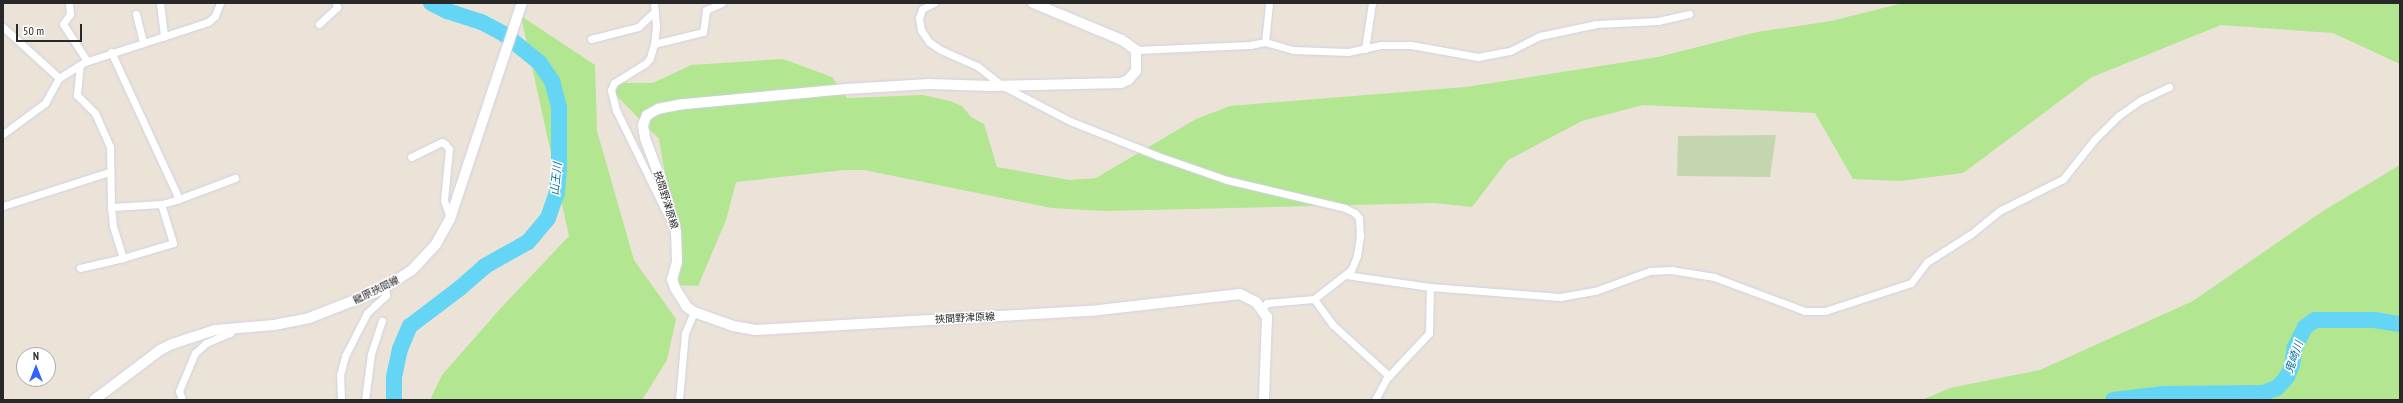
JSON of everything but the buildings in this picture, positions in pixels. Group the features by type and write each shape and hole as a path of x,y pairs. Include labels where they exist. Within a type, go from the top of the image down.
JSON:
{"main road":[{"name":"龍原挾間線","path":"94,400 166,346 209,332 234,328 274,326 302,321 330,312 385,288 404,276 426,256 436,244 450,219 491,91 522,3"},
{"path":"1033,3 1122,40 1136,50"},
{"name":"挾間野津原線","path":"1136,50 1136,71 1128,80 1121,83 1001,86 929,84 840,89 690,104 658,109 645,118 644,131 674,226 677,248 673,284 687,307 694,312 733,326 756,330 1099,310 1236,294 1249,297 1262,308"},
{"path":"1262,308 1267,319 1264,400"}],"street":[{"path":"69,3 70,14 63,24 84,63 77,95 95,113 110,147 109,172 113,226 123,258"},
{"path":"160,3 164,37"},
{"path":"3,134 45,103 59,78 84,63 111,52 164,37 208,22 215,16 220,3"},
{"path":"319,24 337,7 336,3"},
{"path":"654,3 654,44 646,63 614,83 611,96 616,110 674,226"},
{"path":"654,44 703,32 706,10 722,3"},
{"path":"934,3 925,6 920,14 921,30 926,40 936,48 977,66 1001,86 1070,121 1158,156 1227,180 1345,208 1355,213 1359,218 1360,236 1357,256 1351,270 1314,299 1267,303 1262,308"},
{"path":"1265,42 1269,3"},
{"path":"1365,48 1372,3"},
{"path":"591,39 641,26 655,11"},
{"path":"136,14 143,43"},
{"path":"1136,50 1250,46 1265,42 1294,50 1325,52 1348,52 1380,45 1412,45 1478,56 1510,51 1540,36 1590,26 1658,21 1689,14"},
{"path":"3,27 59,78"},
{"path":"111,52 179,199"},
{"path":"1346,275 1430,288 1560,297 1595,291 1650,271 1671,270 1714,277 1805,311 1826,311 1911,283 1927,262 1971,234 2001,210 2028,195 2058,183 2106,127 2118,116 2141,100 2169,87"},
{"path":"411,157 442,142 446,144 449,150 444,200 450,219"},
{"path":"3,206 109,172"},
{"path":"111,207 161,204 179,199 235,178"},
{"path":"80,268 123,258 173,243 161,204"},
{"path":"341,400 340,375 345,356 367,313 386,296 385,288"},
{"path":"1375,400 1389,376 1429,333 1430,288"},
{"path":"1314,299 1334,326 1389,376"},
{"path":"679,400 685,360 685,333 694,312"},
{"path":"365,400 372,350 382,321"},
{"path":"182,400 179,391 195,353 206,344 230,334 234,328"}],"green space":[{"path":"1903,3 2395,3 2400,4 2400,64 2333,33 2221,25 2092,77 1963,173 1900,181 1853,179 1815,113 1643,105 1582,121 1508,160 1472,207 1434,203 1105,211 1052,208 864,170 844,170 736,182 726,220 698,286 677,285 682,263 681,244 671,209 659,139 613,92 620,83 653,83 691,65 783,59 832,77 847,98 923,95 950,101 962,106 971,117 984,124 997,167 1070,180 1096,178 1196,119 1230,106 1466,87 1658,57 1757,32 1831,21"},
{"path":"521,16 595,65 597,131 634,260 676,319 667,360 642,400 430,400 442,375 500,309 569,236"},
{"path":"1776,135 1770,177 1677,176 1678,136"},
{"path":"2400,165 2400,400 1922,400 1950,388 2040,370 2193,301 2323,211"}],"waterway":[{"name":"山王川","path":"394,400 394,377 400,349 410,326 460,288 485,266 528,242 548,218 557,192 559,167 559,107 552,81 540,63 504,34 481,22 447,11 431,3"},
{"name":"鬼崎川","path":"2113,400 2165,394 2263,393 2277,388 2287,377 2292,365 2295,347 2305,327 2315,320 2374,320 2400,324"}]}
